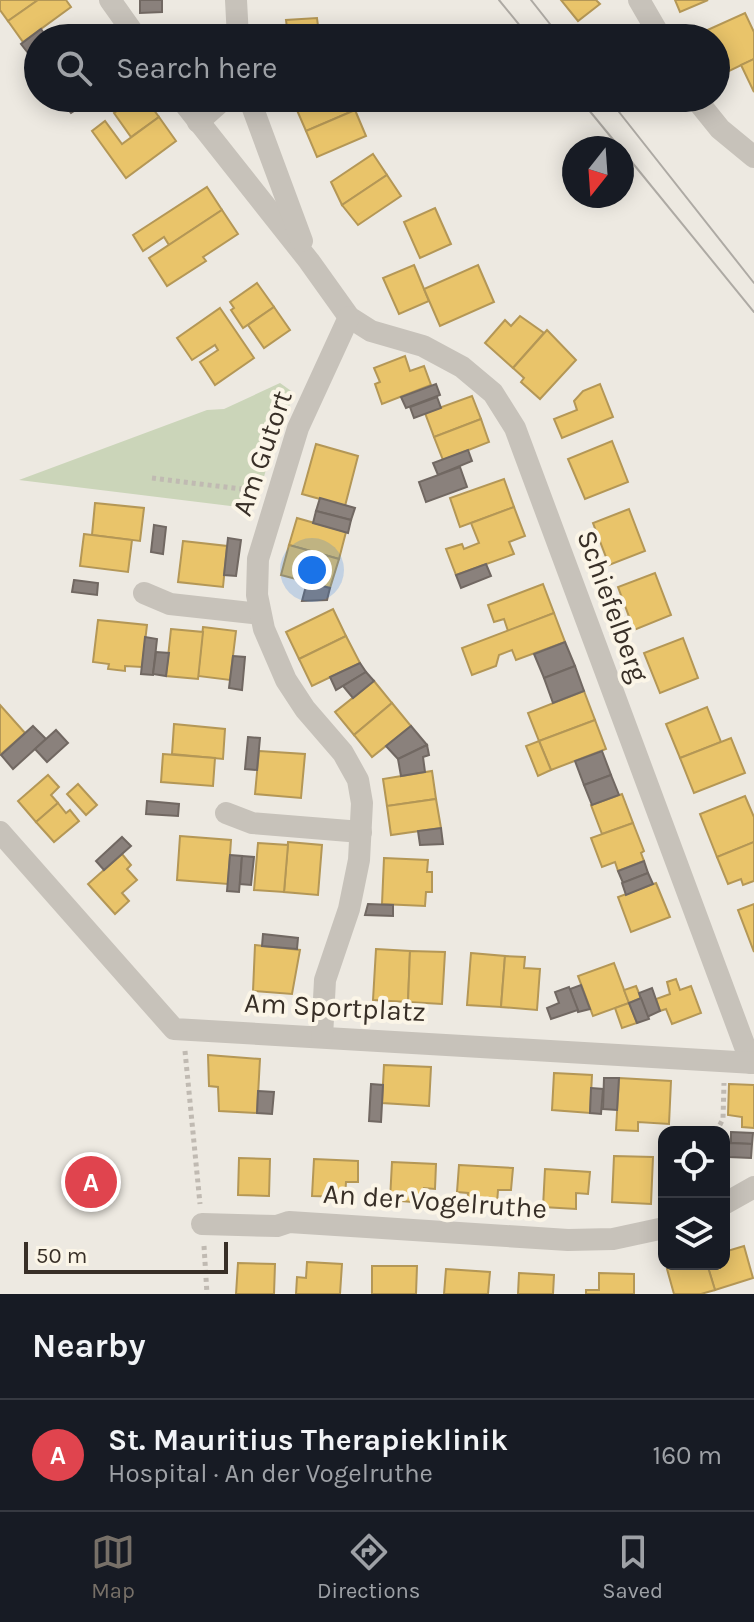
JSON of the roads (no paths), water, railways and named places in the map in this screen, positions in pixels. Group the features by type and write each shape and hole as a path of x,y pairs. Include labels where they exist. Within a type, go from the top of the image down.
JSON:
{"street":[{"path":"110,0 127,24"},
{"path":"236,0 237,24"},
{"path":"639,0 653,24"},
{"name":"Schiefelberg","path":"190,112 309,261 349,317 371,331 423,346 462,367 493,393 515,428 752,1063"},
{"path":"198,122 209,112"},
{"name":"Schiefelberg","path":"254,112 309,261"},
{"path":"706,112 720,129 754,157"},
{"name":"Am Gutort","path":"322,1037 325,980 349,909 359,860 362,803 358,780 343,753 305,709 286,680 260,614 258,559 298,428 349,317"},
{"path":"144,593 170,604 260,614"},
{"path":"226,813 252,823 361,832"},
{"name":"Am Sportplatz","path":"0,832 174,1029 752,1063"},
{"path":"730,1201 754,1187"},
{"name":"An der Vogelruthe","path":"202,1224 277,1226 289,1222 568,1240 613,1239 658,1229"}],"tram line":[{"path":"499,0 519,24"},
{"path":"531,0 550,24"},
{"path":"590,112 610,136"},
{"path":"619,112 754,283"},
{"path":"634,165 754,312"}],"place":[{"name":"St. Mauritius Therapieklinik","path":"91,1182"}]}
